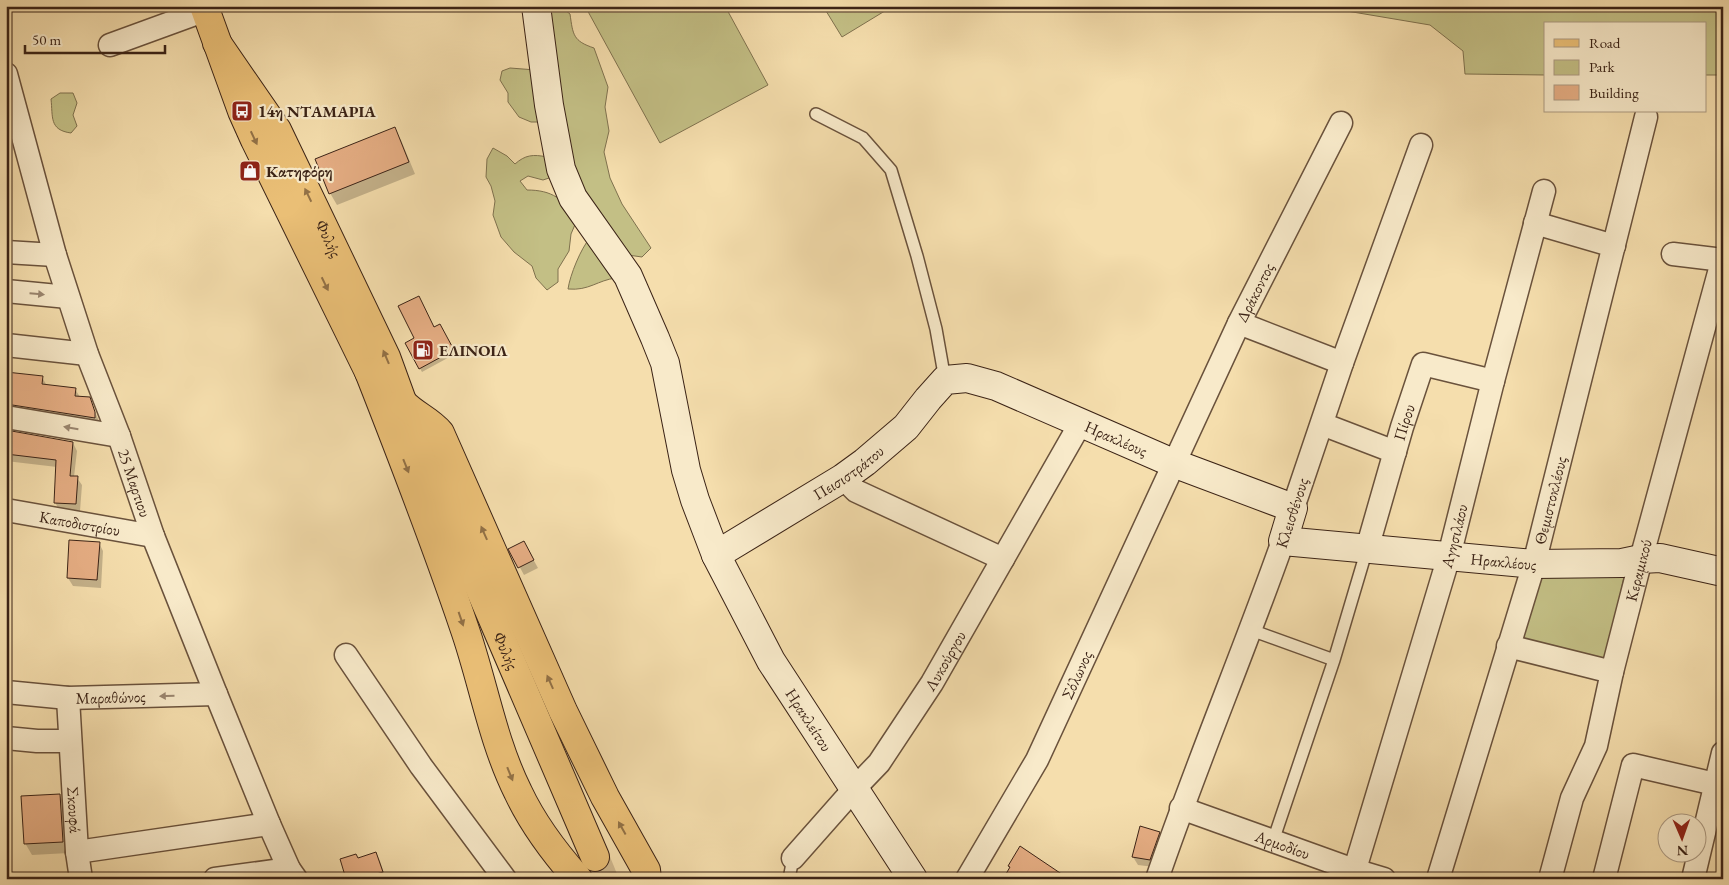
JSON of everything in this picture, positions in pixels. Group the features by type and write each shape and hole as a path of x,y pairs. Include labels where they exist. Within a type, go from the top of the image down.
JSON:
{"main road":[{"name":"Φυλής","path":"205,8 242,111 255,140 369,372 418,445"},
{"name":"Φυλής","path":"218,43 276,130 386,357 418,445 595,857"},
{"path":"369,372 430,529 465,628 494,730 517,791 541,833 555,853 578,879"},
{"path":"403,403 434,426 440,433 564,711 605,797 648,876"}],"street":[{"name":"Ηρακλείτου","path":"536,6 558,158 574,198 628,276 659,346 665,363 686,470 716,555 771,661 913,879"},
{"path":"110,45 205,8"},
{"name":"25 Μαρτιου","path":"6,74 55,255 87,354 119,436 153,536 269,824 293,874"},
{"name":"Θεμιστοκλέους","path":"1438,879 1534,564 1646,117"},
{"name":"Δράκοντος","path":"1173,463 1239,323 1341,123"},
{"name":"Κλεισθένους","path":"1157,879 1181,808 1252,630 1342,363 1421,144"},
{"name":"Αγησιλάου","path":"1353,874 1449,556 1544,191"},
{"path":"1535,223 1614,246"},
{"path":"6,252 55,255"},
{"path":"1673,254 1723,259"},
{"name":"Κεραμικού","path":"1550,879 1572,798 1596,746 1612,672 1641,559 1723,259"},
{"path":"6,291 68,297"},
{"path":"1239,323 1342,363"},
{"path":"6,345 87,354"},
{"name":"Πίρου","path":"1367,549 1423,364 1493,381"},
{"name":"Πεισιστράτου","path":"716,555 843,478 865,462 906,427 928,399 956,379"},
{"name":"Ηρακλέους","path":"956,379 996,386 1173,463 1293,508"},
{"path":"6,417 119,436"},
{"name":"Λυκούργου","path":"790,868 854,789 879,763 932,683 1080,424"},
{"path":"1322,424 1395,452"},
{"name":"Σόλωνος","path":"966,879 1037,760 1173,463"},
{"path":"843,478 856,491 1003,559"},
{"name":"Καποδιστρίου","path":"6,510 153,536"},
{"name":"Ηρακλέους","path":"1283,541 1534,564 1622,563 1660,558 1723,572"},
{"path":"1508,646 1612,672"},
{"path":"346,655 421,766 504,879"},
{"name":"Μαραθώνος","path":"6,692 68,698 216,694"},
{"name":"Σκουφά","path":"68,698 77,852 81,879"},
{"path":"6,738 37,741 70,741"},
{"path":"1693,879 1723,753"},
{"path":"1604,879 1633,765 1715,784"},
{"name":"Αρμοδίου","path":"1181,808 1273,841 1353,874 1384,879"},
{"path":"77,852 269,824"},
{"path":"215,879 293,874"}],"lane":[{"path":"816,114 863,138 891,170 917,256 936,329 956,379"},
{"path":"1273,841 1334,660 1367,549"},
{"path":"1252,630 1334,660"}],"green space":[{"path":"545,6 560,6 570,14 575,36 582,43 594,48 608,87 605,107 609,131 604,152 610,178 622,204 651,248 642,257 628,255 570,173"},
{"path":"585,6 725,6 768,85 660,143"},
{"path":"823,6 893,6 842,37"},
{"path":"1317,6 1723,6 1723,75 1706,75 1706,22 1544,22 1544,75 1465,74 1463,51 1430,25"},
{"path":"510,68 536,70 542,122 531,122 519,117 508,102 508,93 500,80 502,71"},
{"path":"60,93 73,93 77,103 73,115 77,126 71,133 59,129 52,117 51,99"},
{"path":"493,148 507,156 515,164 530,156 547,157 555,176 543,180 528,176 520,181 527,190 544,192 562,201 577,220 571,234 569,251 558,269 558,282 547,290 536,278 532,266 514,252 501,237 493,215 495,201 491,186 486,177 487,159"},
{"path":"590,238 616,278 588,287 568,289 576,262"},
{"path":"1536,571 1624,577 1605,663 1514,643"}],"building":[{"path":"395,127 409,162 329,194 315,159"},
{"path":"419,296 434,327 440,324 454,350 419,369 405,343 414,338 398,306"},
{"path":"6,372 43,376 42,384 76,388 75,396 90,397 95,418 6,404"},
{"path":"6,430 73,442 70,476 78,476 76,504 54,503 56,460 6,454"},
{"path":"69,540 100,542 97,580 67,578"},
{"path":"524,541 534,560 518,568 508,549"},
{"path":"60,794 63,842 24,844 21,796"},
{"path":"1140,826 1160,832 1150,860 1132,857"},
{"path":"1020,846 1069,879 1003,879 1010,867 1008,866"},
{"path":"376,852 383,872 360,879 346,879 340,859 356,854 358,858"}],"tunnel":[{"path":"595,857 604,879"}],"place":[{"name":"14η ΝΤΑΜΑΡΙΑ","path":"242,111"},
{"name":"Κατηφόρη","path":"250,171"},
{"name":"ΕΛΙΝΟΙΛ","path":"423,350"}]}
